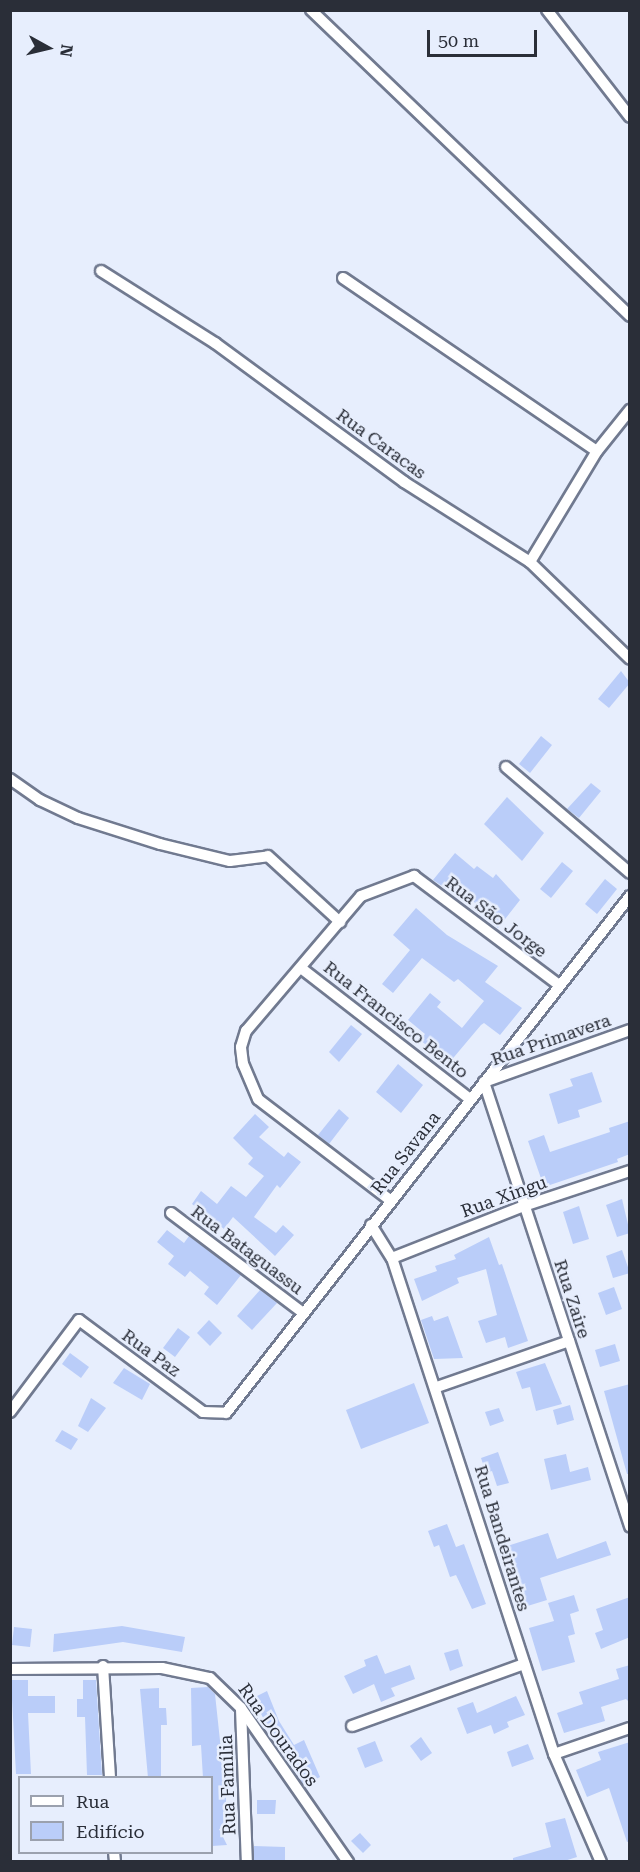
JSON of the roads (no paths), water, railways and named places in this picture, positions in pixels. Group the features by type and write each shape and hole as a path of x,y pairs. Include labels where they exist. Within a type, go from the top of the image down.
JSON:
{"street":[{"path":"311,10 630,316"},
{"path":"547,10 630,117"},
{"name":"Rua Caracas","path":"101,271 215,343 404,482 530,562 630,659"},
{"path":"343,278 597,451"},
{"path":"530,562 597,451 630,410"},
{"path":"506,767 630,873"},
{"path":"10,779 40,800 78,818 160,844 230,861 268,856 340,922 242,1040 243,1064 264,1105 390,1200"},
{"name":"Rua São Jorge","path":"340,922 361,896 414,876 560,985"},
{"name":"Rua Savana","path":"203,1412 226,1413 390,1200 630,896"},
{"name":"Rua Francisco Bento","path":"301,968 470,1099"},
{"name":"Rua Primavera","path":"484,1082 630,1030"},
{"name":"Rua Zaire","path":"484,1082 630,1527"},
{"name":"Rua Xingu","path":"392,1258 525,1206 630,1171"},
{"name":"Rua Bataguassu","path":"171,1213 303,1313"},
{"name":"Rua Bandeirantes","path":"371,1225 392,1258 437,1387 554,1754 601,1862"},
{"name":"Rua Paz","path":"10,1412 79,1320 203,1412"},
{"path":"437,1387 569,1341"},
{"path":"352,1726 524,1664"},
{"path":"103,1666 110,1776"},
{"name":"Rua Dourados","path":"10,1669 103,1666 162,1668 197,1673 220,1685 241,1708 348,1862"},
{"name":"Rua Família","path":"241,1708 247,1862"},
{"path":"554,1754 630,1728"}]}
